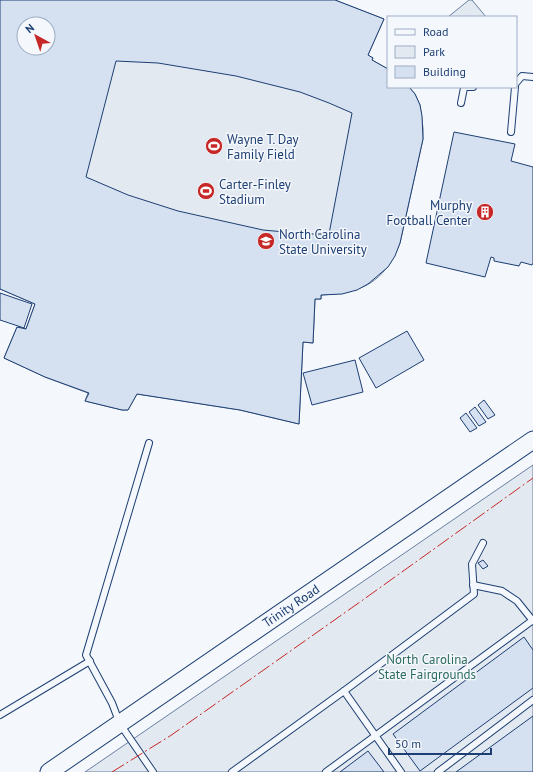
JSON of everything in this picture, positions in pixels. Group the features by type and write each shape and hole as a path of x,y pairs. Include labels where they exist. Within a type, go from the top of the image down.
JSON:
{"main road":[{"name":"Trinity Road","path":"49,772 533,440"}],"lane":[{"path":"517,82 522,76 533,77"},
{"path":"461,103 464,88"},
{"path":"510,132 515,88"},
{"path":"149,443 86,655 112,703 120,724 153,772"},
{"path":"232,772 474,594 472,564 483,543"},
{"path":"326,772 533,620 517,601 502,591 473,585"},
{"path":"0,715 90,661"},
{"path":"344,691 401,772"},
{"path":"438,772 533,700"}],"green space":[{"name":"Carter-Finley Stadium","path":"0,0 335,0 384,19 368,55 373,58 372,60 387,68 387,88 410,88 415,94 420,105 423,139 400,243 387,268 379,277 360,288 348,292 321,295 321,299 315,299 313,343 303,342 299,424 240,410 137,394 128,410 122,410 85,401 88,393 45,377 4,358 17,327 26,329 35,304 0,289"},
{"path":"469,0 472,0 485,16 449,16"},
{"name":"North Carolina State Fairgrounds","path":"533,465 533,772 85,772"}],"building":[{"name":"Carter-Finley Stadium","path":"0,0 335,0 384,19 368,55 373,58 372,60 387,68 387,88 410,88 415,94 420,105 422,116 423,139 400,243 395,256 388,267 368,284 357,290 342,294 321,295 321,299 315,299 313,343 303,342 299,424 240,410 137,394 128,410 122,410 85,401 89,393 45,377 4,358 17,327 26,329 35,304 0,289","holes":["116,61 158,63 236,76 300,92 352,113 329,234 307,234 263,230 178,211 128,195 86,177"]},
{"name":"Murphy Football Center","path":"454,132 515,144 511,161 533,167 532,265 521,262 519,266 494,261 494,258 491,257 485,277 426,263"},
{"path":"0,293 32,304 24,328 0,320"},
{"path":"407,331 424,360 376,388 359,358"},
{"path":"355,360 363,392 312,405 303,373"},
{"path":"484,400 495,415 488,419 478,405"},
{"path":"475,407 486,422 479,426 469,412"},
{"path":"466,413 477,428 470,432 460,418"},
{"path":"483,560 488,566 483,569 478,563"},
{"path":"524,637 533,650 533,688 420,771 393,734"},
{"path":"533,716 533,772 456,772"},
{"path":"368,751 384,772 340,772"}],"power":[{"path":"112,772 170,736 533,478"}],"place":[{"name":"Wayne T. Day Family Field","path":"214,146"},
{"name":"Carter-Finley Stadium","path":"206,191"},
{"name":"Murphy Football Center","path":"485,212"},
{"name":"North Carolina State University","path":"266,241"}]}
